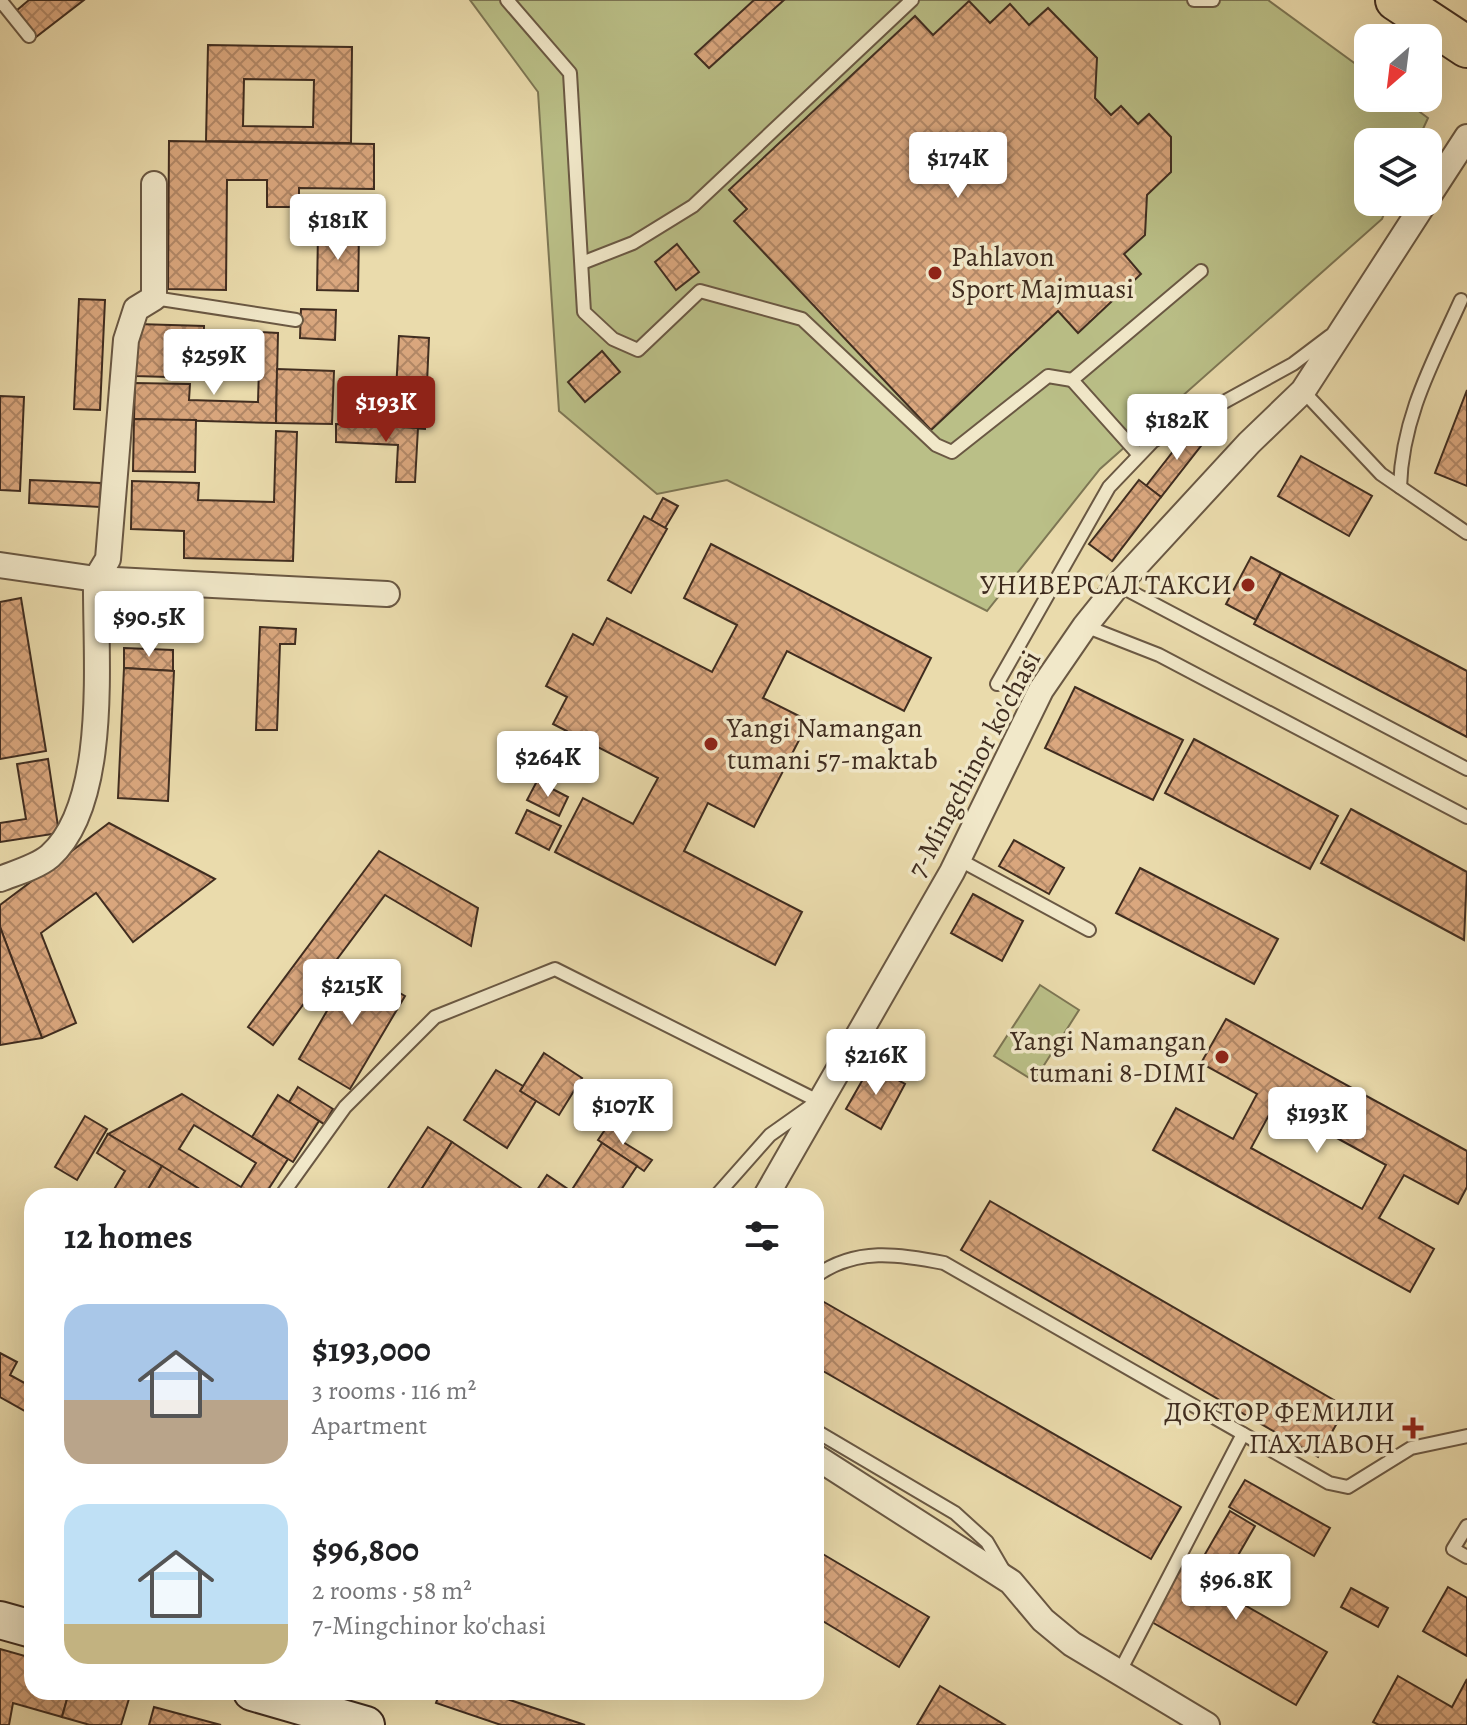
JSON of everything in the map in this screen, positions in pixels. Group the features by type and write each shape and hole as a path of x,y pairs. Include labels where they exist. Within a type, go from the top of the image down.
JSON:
{"main road":[{"path":"1396,0 1467,47"}],"street":[{"name":"7-Mingchinor ko'chasi","path":"1442,175 1467,137"},
{"path":"0,879 48,857 72,830 94,757 96,579 108,559 126,340 136,309 154,298 154,184"},
{"name":"7-Mingchinor ko'chasi","path":"770,1188 958,859 1041,690 1118,585 1249,443 1303,391 1416,216"},
{"path":"0,565 96,579 387,594"},
{"path":"824,1462 1011,1582 1052,1628 1119,1673 1207,1725"},
{"path":"0,1620 24,1627"},
{"path":"280,1700 366,1725"}],"lane":[{"path":"0,0 29,36"},
{"path":"507,0 570,73 584,312 613,339 638,350 700,291 802,319 936,445 952,452 1048,376 1072,380 1139,455"},
{"path":"582,263 633,243 693,206 912,0"},
{"path":"1194,0 1213,0"},
{"path":"1072,380 1201,271"},
{"path":"154,298 296,320"},
{"path":"1400,487 1401,447 1418,394 1461,300"},
{"path":"997,684 1109,487 1139,455 1153,441 1293,364 1346,325"},
{"path":"1303,391 1381,474 1467,533"},
{"path":"1118,585 1467,769"},
{"path":"1085,626 1159,655 1467,817"},
{"path":"958,859 1089,930"},
{"path":"287,1188 345,1107 435,1017 555,969 818,1101 770,1135 723,1188"},
{"path":"824,1273 858,1258 892,1252 944,1263 1329,1483 1348,1487 1411,1448 1467,1436"},
{"path":"1119,1673 1243,1434"},
{"path":"824,1436 955,1513 987,1542 1011,1582"},
{"path":"1467,1526 1453,1549 1467,1557"}],"green space":[{"name":"Pahlavon Sport Majmuasi","path":"470,0 1268,0 1354,63 1354,112 1420,112 1428,118 1423,128 1354,128 1354,216 1383,216 1382,219 1100,469 987,611 727,480 657,494 559,411 538,92"},
{"path":"1040,985 1079,1010 1034,1081 994,1056"}],"building":[{"path":"29,0 84,0 36,37 16,11"},
{"path":"754,0 784,0 709,68 695,54"},
{"path":"969,1 990,23 1010,4 1029,25 1048,8 1097,58 1095,98 1111,115 1121,106 1138,124 1149,114 1171,137 1171,172 1147,195 1145,235 1124,254 1141,274 1078,333 1058,311 931,430 734,221 747,209 729,190 915,16 933,35"},
{"path":"208,45 352,47 351,143 206,141","holes":["244,79 314,80 313,127 243,126"]},
{"path":"169,141 374,144 374,189 299,188 299,207 267,207 267,180 227,180 226,290 168,289"},
{"path":"318,233 359,234 358,291 317,290"},
{"path":"677,244 699,272 676,290 655,262"},
{"path":"79,299 105,300 100,410 74,409"},
{"path":"301,309 336,310 335,340 300,338"},
{"path":"137,324 204,326 202,378 135,376"},
{"path":"260,332 278,333 276,423 134,419 135,383 190,384 189,400 258,402"},
{"path":"399,336 429,338 425,429 394,427"},
{"path":"602,351 620,372 585,402 568,382"},
{"path":"277,369 334,371 332,424 276,423"},
{"path":"1467,390 1467,486 1435,473"},
{"path":"0,396 24,397 20,491 0,490"},
{"path":"134,419 196,420 195,472 133,471"},
{"path":"336,424 418,428 415,482 396,482 398,445 336,442"},
{"path":"1193,426 1208,437 1161,497 1146,486"},
{"path":"276,431 297,432 293,561 184,558 184,531 131,529 132,481 199,483 198,500 274,502"},
{"path":"1301,456 1372,496 1349,536 1278,496"},
{"path":"30,480 101,483 100,507 29,503"},
{"path":"1139,480 1161,497 1112,561 1089,544"},
{"path":"663,498 678,506 665,528 651,520"},
{"path":"644,516 667,529 631,593 608,580"},
{"path":"711,544 931,658 904,711 787,651 763,698 809,721 754,827 708,803 684,851 802,912 775,965 555,852 583,798 633,824 658,778 553,724 567,697 546,686 573,634 593,645 607,618 712,672 737,625 684,598"},
{"path":"1251,557 1281,573 1256,620 1226,604"},
{"path":"1281,573 1467,671 1467,737 1254,624"},
{"path":"127,593 180,595 178,638 126,635"},
{"path":"21,598 46,751 0,759 0,602"},
{"path":"260,627 296,629 295,644 280,644 277,730 256,730"},
{"path":"124,648 173,650 173,671 124,668"},
{"path":"124,668 174,671 168,801 118,798"},
{"path":"1075,687 1183,740 1153,800 1045,748"},
{"path":"1194,739 1338,816 1310,869 1165,793"},
{"path":"48,759 59,833 0,842 0,823 26,819 17,764"},
{"path":"537,781 568,797 559,816 527,800"},
{"path":"1351,809 1467,872 1464,940 1321,863"},
{"path":"527,810 561,826 549,850 516,833"},
{"path":"109,823 215,879 133,942 96,893 41,933 76,1023 42,1038 0,927 0,905"},
{"path":"1014,840 1064,868 1049,894 999,866"},
{"path":"379,851 478,908 471,946 385,895 273,1045 248,1027"},
{"path":"1140,868 1278,939 1254,984 1116,913"},
{"path":"973,894 1023,921 1002,961 951,933"},
{"path":"0,927 42,1038 0,1045"},
{"path":"353,966 405,996 350,1089 299,1059"},
{"path":"1226,1019 1467,1151 1467,1187 1458,1204 1404,1175 1379,1218 1434,1249 1410,1292 1153,1150 1176,1108 1233,1139 1257,1094 1201,1063","holes":["1275,1104 1386,1165 1362,1209 1251,1148"]},
{"path":"544,1053 582,1078 559,1115 520,1091"},
{"path":"871,1065 905,1084 881,1129 846,1109"},
{"path":"496,1070 523,1086 520,1091 536,1101 507,1148 464,1120"},
{"path":"298,1087 333,1109 324,1124 289,1102"},
{"path":"182,1094 288,1159 269,1188 198,1188 108,1134","holes":["194,1125 256,1163 241,1187 179,1149"]},
{"path":"278,1095 319,1121 293,1162 252,1137"},
{"path":"85,1116 107,1129 77,1180 55,1167"},
{"path":"609,1124 627,1136 623,1142 652,1160 644,1171 598,1140"},
{"path":"428,1127 452,1142 422,1188 388,1188"},
{"path":"108,1134 162,1166 149,1188 115,1188 125,1171 97,1153"},
{"path":"452,1142 521,1188 422,1188"},
{"path":"602,1143 637,1166 622,1188 573,1188"},
{"path":"162,1166 198,1188 149,1188"},
{"path":"547,1175 566,1188 538,1188"},
{"path":"990,1201 1346,1407 1318,1457 961,1250"},
{"path":"824,1302 1181,1507 1151,1559 824,1372"},
{"path":"0,1353 17,1362 10,1375 24,1383 24,1410 0,1397"},
{"path":"1245,1480 1330,1528 1314,1556 1229,1507"},
{"path":"1230,1511 1255,1526 1218,1590 1327,1652 1296,1705 1150,1621 1181,1568 1193,1575"},
{"path":"824,1555 929,1617 899,1667 824,1622"},
{"path":"1448,1587 1467,1598 1467,1656 1423,1631"},
{"path":"1351,1588 1388,1608 1378,1627 1341,1607"},
{"path":"0,1649 24,1656 24,1700 67,1700 62,1717 13,1703 9,1725 0,1725"},
{"path":"1398,1676 1452,1707 1467,1679 1467,1725 1379,1725 1373,1722"},
{"path":"940,1686 1005,1725 917,1725"},
{"path":"67,1700 129,1700 121,1725 90,1725 62,1717"},
{"path":"437,1700 510,1700 585,1725 501,1725 436,1703"},
{"path":"154,1707 221,1725 149,1725"}],"place":[{"name":"Pahlavon Sport Majmuasi","path":"935,273"},
{"name":"УНИВЕРСАЛ ТАКСИ","path":"1248,585"},
{"name":"Yangi Namangan tumani 57-maktab","path":"711,744"},
{"name":"Yangi Namangan tumani 8-DIMI","path":"1222,1057"},
{"name":"ДОКТОР ФЕМИЛИ ПАХЛАВОН","path":"1413,1428"}]}
